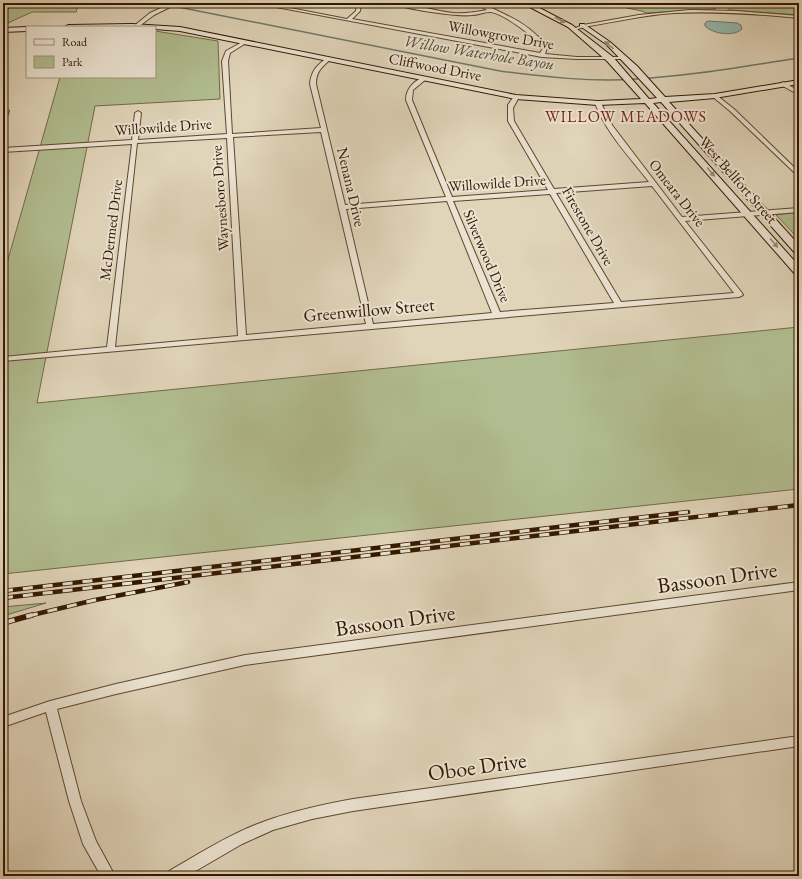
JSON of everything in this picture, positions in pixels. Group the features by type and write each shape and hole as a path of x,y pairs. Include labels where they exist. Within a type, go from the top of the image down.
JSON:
{"main road":[{"name":"West Bellfort Street","path":"525,3 575,29 610,59 799,272"},
{"name":"West Bellfort Street","path":"541,3 585,27 608,44 623,58 663,100 799,251"},
{"name":"Cliffwood Drive","path":"156,27 180,29 516,97 598,103 648,101 715,96 799,82"},
{"path":"3,30 26,29"},
{"path":"693,151 708,150"}],"street":[{"path":"136,26 163,8 176,3"},
{"name":"Willowgrove Drive","path":"257,3 542,56 610,59 623,58"},
{"path":"271,6 277,3"},
{"path":"348,20 358,13 360,7 359,3"},
{"path":"395,3 452,14 472,14 492,10"},
{"path":"478,3 514,22 538,38 545,48 542,56"},
{"path":"718,4 725,12"},
{"path":"575,29 649,16 689,11 725,12 799,18"},
{"name":"Waynesboro Drive","path":"242,337 229,136 226,56 228,52 244,42"},
{"name":"Nenana Drive","path":"329,59 316,69 313,76 324,130 370,326"},
{"name":"Silverwood Drive","path":"423,79 411,87 408,93 409,100 497,315"},
{"path":"783,84 799,93"},
{"path":"715,96 732,110 799,175"},
{"name":"Firestone Drive","path":"516,97 512,100 509,112 511,121 619,305"},
{"name":"Omeara Drive","path":"598,103 609,126 739,295"},
{"path":"3,119 6,111"},
{"name":"McDermed Drive","path":"111,349 138,113"},
{"name":"Willowilde Drive","path":"3,150 324,130"},
{"name":"Willowilde Drive","path":"342,207 654,184"},
{"path":"680,219 799,210"},
{"name":"Greenwillow Street","path":"3,359 242,337 739,295"},
{"name":"Bassoon Drive","path":"3,722 50,706 116,689 245,660 799,586"},
{"path":"50,706 75,801 90,844 108,876"},
{"name":"Oboe Drive","path":"174,876 247,835 279,822 312,812 799,741"}],"green space":[{"path":"11,3 79,3 76,12 32,12 8,23 6,28 3,28 3,19"},
{"path":"620,3 686,3 710,6 716,9 646,13 627,8 630,8"},
{"path":"721,3 799,3 799,15 730,10"},
{"path":"156,31 218,41 220,99 95,106 37,403 799,327 799,489 3,574 3,277 60,78 156,78"},
{"path":"797,212 799,214 799,236 796,236 776,215"},
{"path":"46,603 3,616 3,607"}],"water":[{"path":"708,21 737,23 741,25 742,29 729,34 718,33 705,26 705,23"}],"waterway":[{"name":"Willow Waterhole Bayou","path":"158,3 500,71 551,77 602,80 657,78 799,58"}],"railway":[{"path":"3,598 799,505"},
{"path":"3,591 688,512"},
{"path":"31,615 95,600 188,582"},
{"path":"3,623 31,615"}],"district":[{"name":"WILLOW MEADOWS","path":"626,116"}]}
